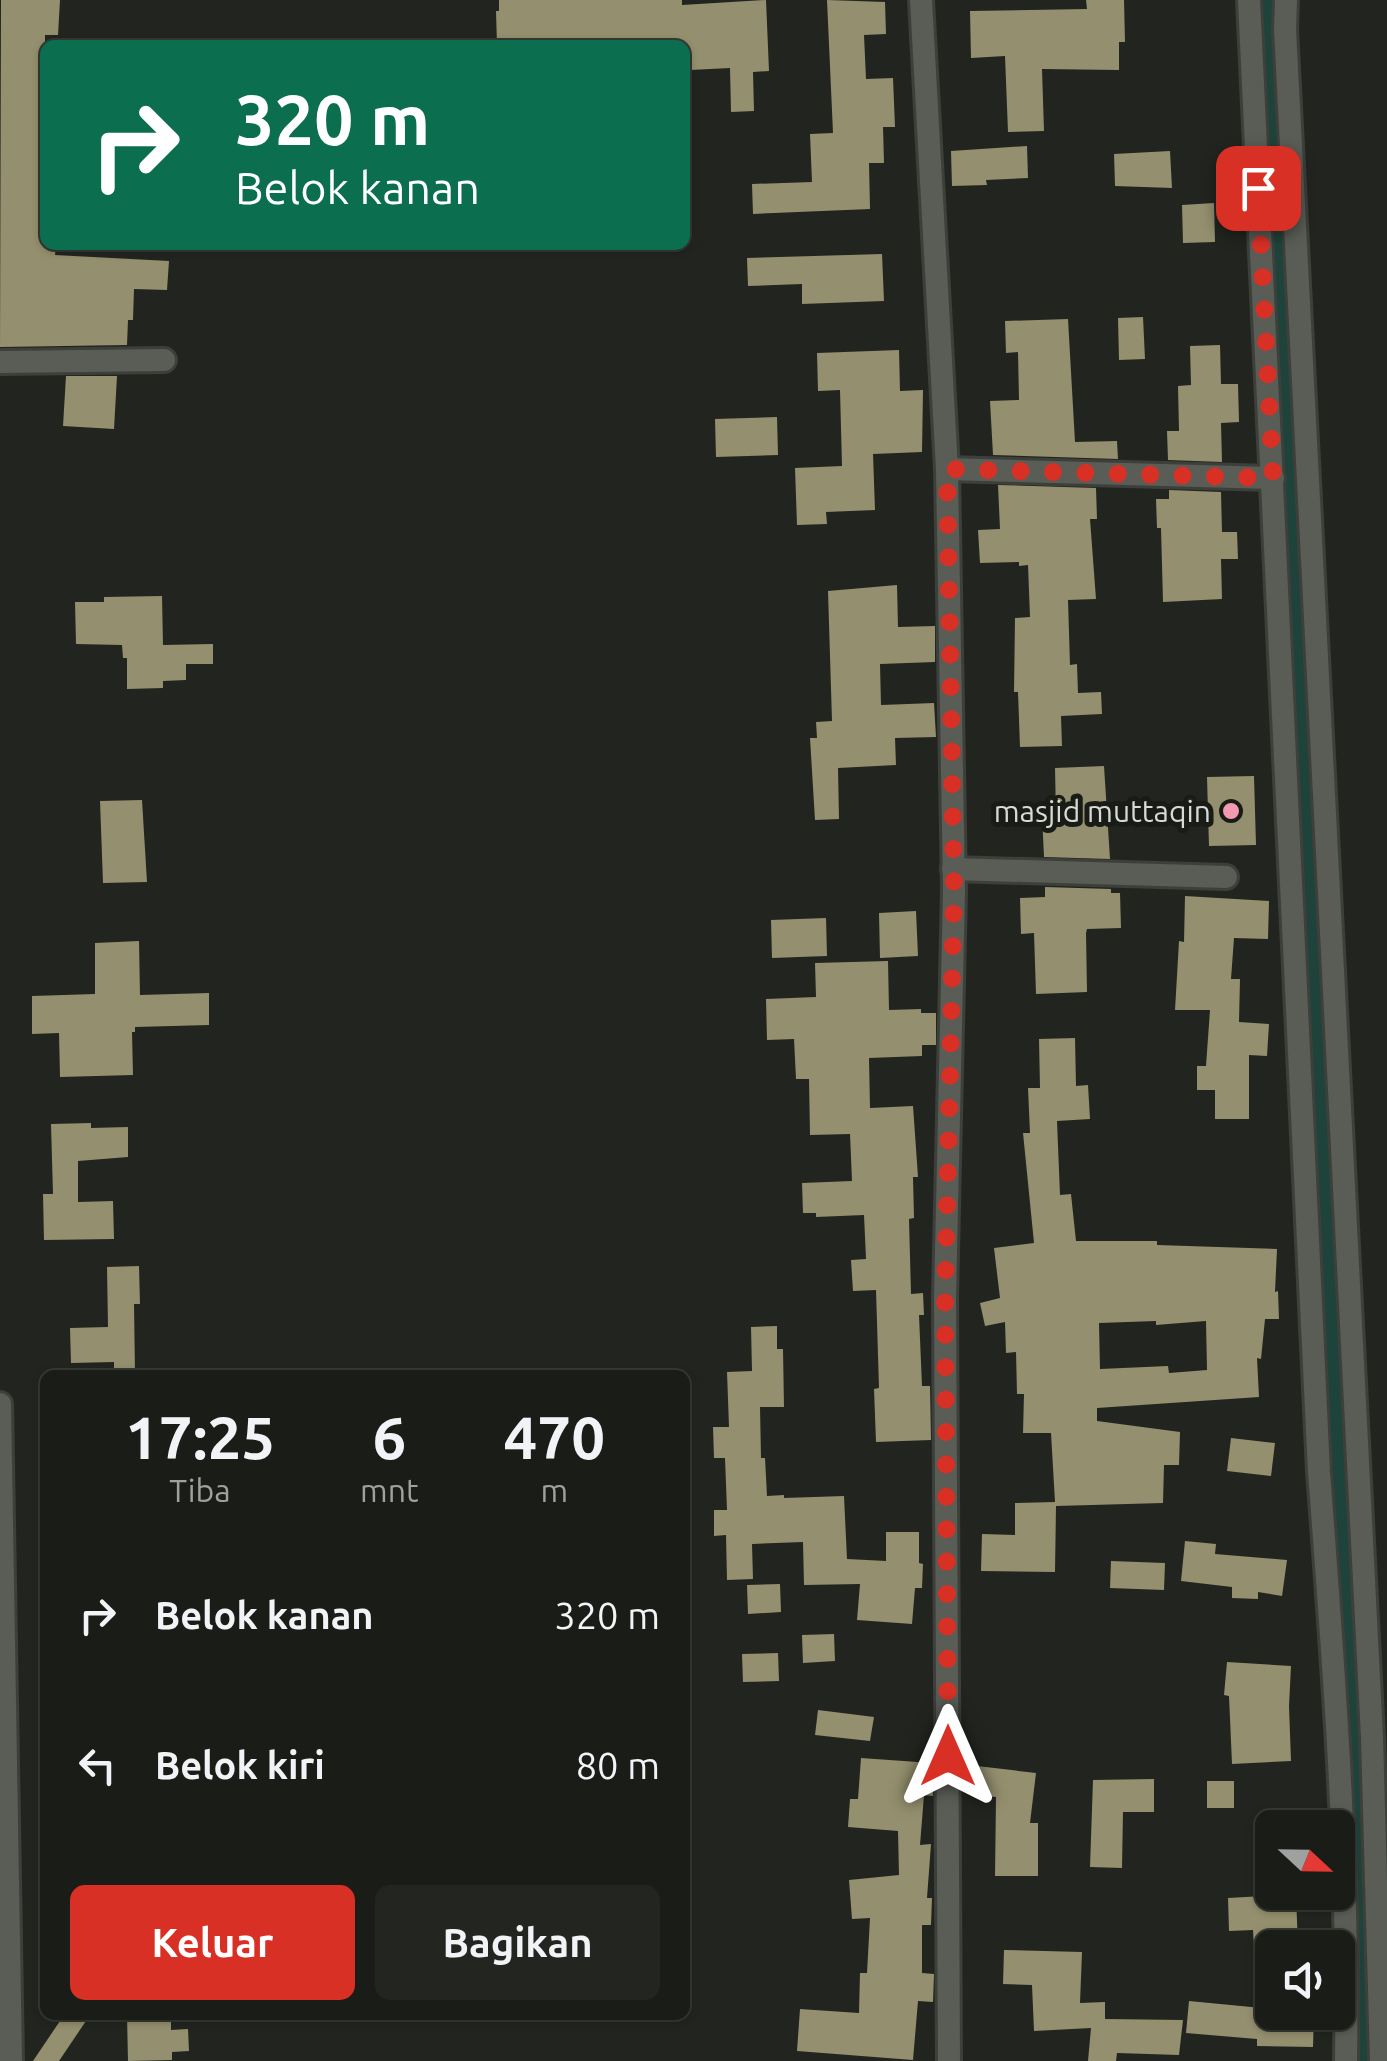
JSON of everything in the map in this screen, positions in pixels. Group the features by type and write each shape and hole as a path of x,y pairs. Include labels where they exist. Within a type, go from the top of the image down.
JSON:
{"street":[{"path":"921,0 947,469 953,869 945,1298 949,2061"},
{"path":"1248,0 1318,1453 1347,1942 1346,2061"},
{"path":"1286,0 1321,777 1376,1584 1381,2061"},
{"path":"0,362 164,360"},
{"path":"947,469 1273,478"},
{"path":"953,869 1226,876"},
{"path":"0,1404 11,2061"}],"building":[{"path":"1,0 60,0 58,35 45,35 45,40 40,40 40,250 56,250 55,255 169,261 167,290 134,289 127,345 0,347"},
{"path":"499,0 682,0 682,5 766,0 769,71 753,72 754,111 731,112 730,68 690,70 690,40 497,40"},
{"path":"827,0 885,2 886,34 864,35 866,79 893,78 895,127 883,127 884,163 869,163 870,209 753,214 752,184 812,182 810,134 833,133"},
{"path":"1086,0 1124,0 1125,42 1119,42 1119,70 1042,69 1044,131 1008,132 1005,56 971,58 970,11 1087,9"},
{"path":"1027,146 1028,178 952,186 951,151"},
{"path":"1170,151 1172,188 1115,186 1114,154"},
{"path":"1214,203 1215,242 1183,243 1182,205"},
{"path":"882,254 884,301 802,304 802,284 748,286 747,258"},
{"path":"1143,317 1145,359 1119,360 1118,318"},
{"path":"1068,319 1075,442 1117,441 1118,459 993,455 990,401 1019,400 1018,352 1006,353 1005,321"},
{"path":"1220,345 1221,384 1238,384 1239,422 1221,423 1222,462 1168,460 1167,431 1179,431 1178,386 1191,385 1190,346"},
{"path":"899,350 900,391 923,390 922,452 873,454 875,510 826,512 827,524 797,525 795,468 842,466 840,390 818,391 817,353"},
{"path":"66,376 117,376 114,429 63,426"},
{"path":"777,417 778,455 716,457 715,419"},
{"path":"998,485 1096,488 1097,519 1090,519 1096,599 1068,600 1070,665 1077,664 1078,693 1101,692 1102,714 1061,716 1062,746 1020,747 1018,692 1014,692 1015,618 1030,617 1028,565 980,563 978,530 1000,529"},
{"path":"1169,490 1221,492 1222,532 1237,532 1238,559 1221,559 1222,599 1163,602 1161,528 1157,528 1156,499 1169,499"},
{"path":"897,585 898,627 935,626 935,662 880,664 881,705 934,703 936,737 895,738 896,765 838,768 839,819 815,820 810,738 817,738 816,722 832,721 828,591"},
{"path":"162,596 163,645 213,644 213,664 186,664 186,680 163,681 163,688 127,689 127,658 123,658 122,645 76,644 75,602"},
{"path":"1104,766 1110,859 1044,857 1042,815 1056,815 1055,768"},
{"name":"masjid muttaqin","path":"1254,776 1256,845 1209,846 1207,777"},
{"path":"142,800 147,882 103,883 100,801"},
{"path":"1045,887 1111,889 1111,893 1120,893 1121,928 1087,929 1087,992 1036,994 1034,933 1021,934 1020,898 1045,897"},
{"path":"1185,896 1269,901 1268,939 1234,938 1231,979 1240,979 1239,1022 1269,1024 1267,1056 1249,1055 1249,1119 1215,1119 1215,1090 1197,1090 1197,1066 1206,1066 1210,1010 1175,1010 1179,941 1184,942"},
{"path":"916,911 918,956 880,958 879,913"},
{"path":"826,918 827,956 772,958 771,920"},
{"path":"139,941 140,995 209,993 209,1025 135,1027 133,1075 60,1077 59,1033 32,1034 32,996 95,994 95,943"},
{"path":"888,961 889,1010 921,1009 921,1013 936,1013 936,1045 922,1045 922,1056 869,1058 870,1108 913,1106 918,1177 913,1177 914,1218 909,1219 911,1294 923,1293 924,1315 919,1315 922,1386 930,1386 931,1440 876,1442 876,1290 853,1291 851,1260 866,1259 864,1215 816,1217 816,1213 803,1213 802,1183 852,1181 850,1134 810,1135 809,1079 796,1079 794,1039 767,1040 766,999 816,997 815,963"},
{"path":"1075,1038 1076,1086 1088,1085 1090,1119 1057,1121 1060,1195 1071,1194 1076,1241 1157,1241 1157,1245 1277,1249 1275,1292 1278,1291 1279,1319 1265,1319 1261,1359 1257,1358 1259,1397 1097,1408 1097,1421 1180,1432 1179,1465 1164,1465 1163,1503 1056,1506 1055,1572 981,1571 982,1534 1015,1535 1015,1503 1055,1502 1051,1433 1023,1433 1024,1394 1017,1394 1016,1352 1006,1353 1005,1322 985,1326 980,1303 1000,1298 994,1248 1034,1243 1023,1133 1030,1133 1028,1088 1040,1088 1039,1039","holes":["1156,1321 1156,1325 1206,1321 1207,1370 1169,1373 1168,1366 1100,1369 1099,1323"]},
{"path":"91,1123 91,1128 128,1127 128,1157 78,1161 78,1202 113,1201 114,1239 44,1240 43,1194 53,1194 51,1124"},
{"path":"139,1266 140,1304 134,1304 135,1370 114,1370 114,1362 71,1363 70,1328 108,1327 107,1267"},
{"path":"777,1326 777,1349 783,1349 784,1407 760,1407 761,1458 765,1458 767,1496 844,1496 847,1559 886,1561 886,1532 919,1532 922,1588 915,1588 912,1624 857,1620 860,1584 804,1585 803,1542 752,1544 753,1579 727,1580 726,1535 714,1536 714,1510 727,1510 725,1458 714,1458 713,1427 729,1427 727,1372 752,1371 751,1327"},
{"path":"1231,1438 1275,1443 1271,1476 1227,1471"},
{"path":"1185,1541 1216,1544 1215,1554 1287,1560 1282,1596 1258,1592 1258,1599 1232,1598 1232,1587 1181,1581"},
{"path":"1111,1561 1165,1563 1164,1590 1110,1588"},
{"path":"780,1584 781,1612 748,1614 747,1585"},
{"path":"834,1634 835,1661 803,1663 802,1635"},
{"path":"778,1653 779,1681 743,1682 742,1654"},
{"path":"1227,1662 1291,1666 1291,1761 1232,1764 1229,1696 1224,1695"},
{"path":"818,1710 874,1717 870,1741 815,1735"},
{"path":"861,1758 932,1763 933,1796 924,1795 920,1845 931,1844 927,1898 932,1898 931,1925 922,1925 922,1973 934,1974 933,2002 918,2001 913,2060 797,2051 800,2009 859,2013 860,1973 867,1973 870,1918 852,1919 849,1880 899,1875 898,1831 848,1827 850,1799 858,1799"},
{"path":"977,1766 1036,1773 1030,1823 1038,1823 1038,1876 995,1876 996,1797 973,1795"},
{"path":"1154,1779 1154,1812 1123,1812 1122,1868 1090,1867 1093,1780"},
{"path":"1207,1781 1234,1781 1234,1808 1207,1808"},
{"path":"1255,1896 1255,1910 1297,1910 1297,1930 1255,1930 1254,1948 1253,1930 1229,1931 1228,1898"},
{"path":"1004,1950 1082,1952 1080,2003 1105,2002 1105,2019 1183,2020 1179,2055 1117,2053 1116,2061 1088,2061 1091,2028 1034,2031 1032,1985 1003,1984"},
{"path":"1189,2001 1255,2007 1255,2030 1313,2030 1313,2047 1257,2046 1257,2039 1186,2033"},
{"path":"61,2020 87,2020 59,2061 33,2061"},
{"path":"127,2020 171,2020 171,2030 188,2029 189,2051 172,2052 172,2060 128,2061"}],"waterway":[{"path":"1267,0 1310,1027 1323,1197 1358,1848 1360,2061"}],"place":[{"name":"masjid muttaqin","path":"1231,811"}],"route":[{"path":"948,1756 945,1298 954,890 947,469 1273,478 1258,188"}]}
